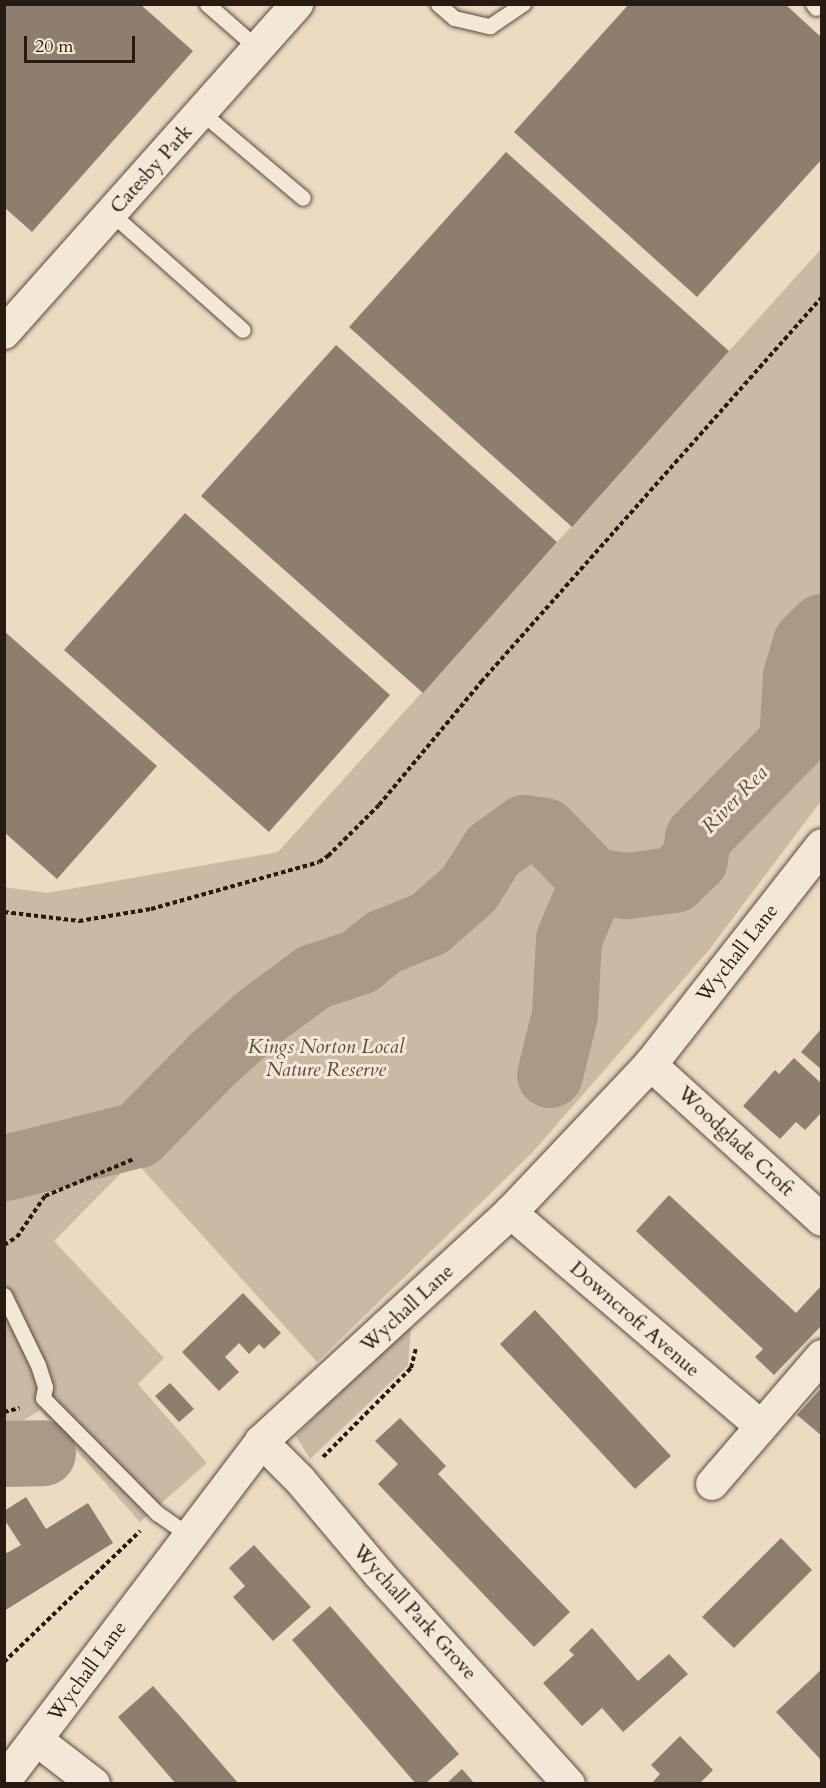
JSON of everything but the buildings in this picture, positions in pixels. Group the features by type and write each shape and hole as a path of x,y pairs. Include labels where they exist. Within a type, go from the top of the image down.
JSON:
{"street":[{"name":"Catesby Park","path":"4,333 297,4"},
{"name":"Wychall Lane","path":"4,1780 37,1740 188,1534 261,1441 510,1212 650,1064 822,845"},
{"name":"Woodglade Croft","path":"650,1064 822,1220"},
{"name":"Downcroft Avenue","path":"510,1212 759,1425"},
{"path":"712,1484 759,1425 822,1356"},
{"name":"Wychall Park Grove","path":"261,1441 300,1480 380,1575 570,1784"},
{"path":"37,1740 94,1784"}],"lane":[{"path":"207,4 258,48"},
{"path":"438,4 454,18 490,26 523,4"},
{"path":"201,112 303,198"},
{"path":"111,213 243,330"},
{"path":"4,1295 38,1365 45,1387 43,1398 157,1513 188,1534"}],"path":[{"path":"4,912 79,921 151,909 319,862 328,856 379,805 481,682 822,297"},
{"path":"4,1245 17,1238 45,1196 134,1160"},
{"path":"300,1480 411,1368 416,1345"},
{"path":"4,1662 157,1513"}],"green space":[{"name":"Kings Norton Local Nature Reserve","path":"821,249 821,801 709,950 532,1153 317,1362 134,1160 54,1241 164,1358 138,1384 207,1463 140,1522 40,1410 5,1432 4,887 47,893 278,852"},
{"path":"412,1317 408,1366 310,1459 296,1436"}],"waterway":[{"name":"River Rea","path":"594,881 627,886 674,880 695,860 698,838 792,742 796,676 806,643 822,627"},
{"path":"6,1168 138,1135 215,1057 261,1016 314,977 359,962 384,942 429,924 469,889 493,851 525,828 545,831 594,881"},
{"name":"River Rea","path":"550,1075 565,1015 569,939 594,881"},
{"name":"River Rea","path":"4,1454 43,1453"}]}
